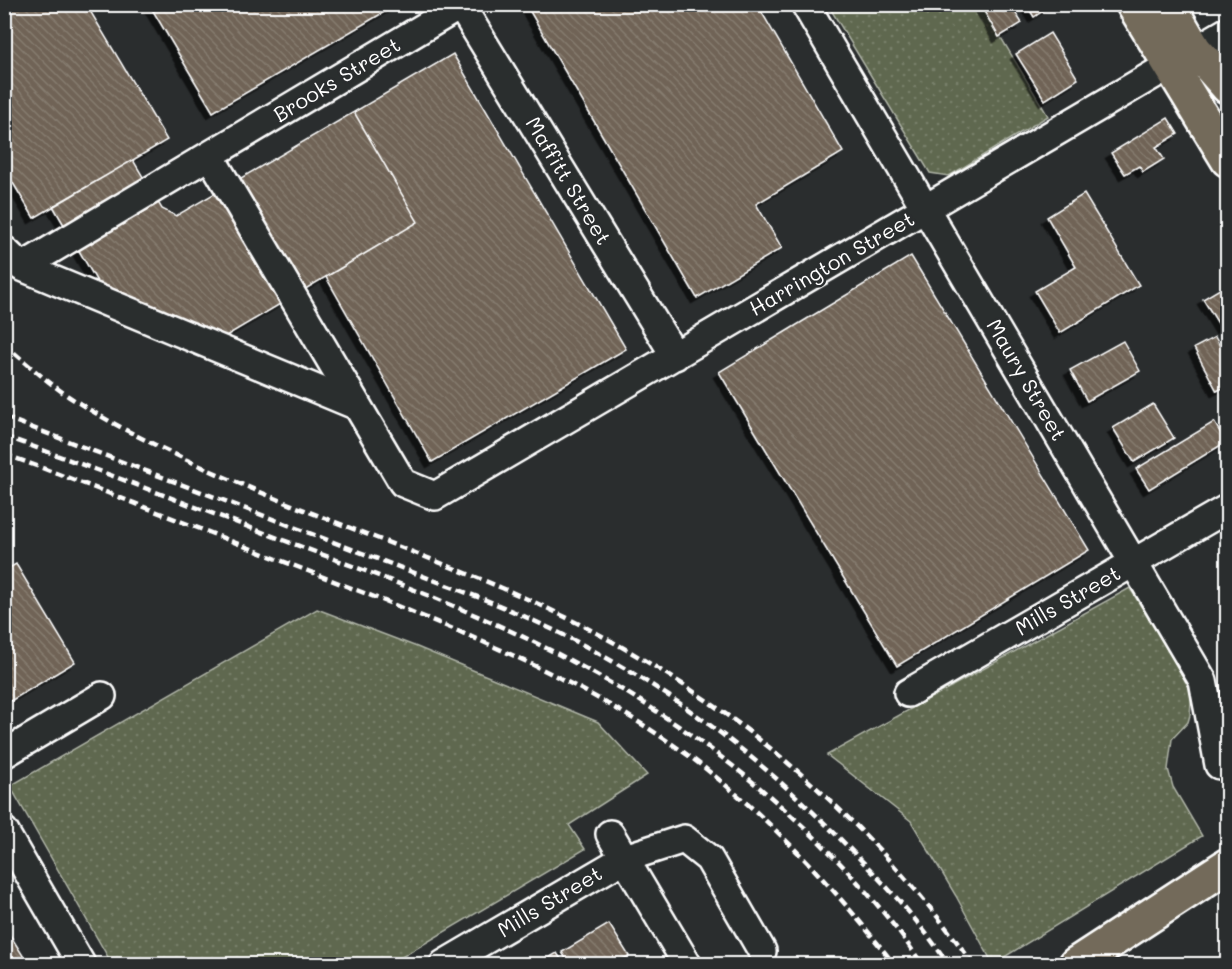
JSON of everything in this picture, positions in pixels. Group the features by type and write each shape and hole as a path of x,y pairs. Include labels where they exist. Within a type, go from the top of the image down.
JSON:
{"main road":[{"path":"1133,4 1182,57 1227,87"},
{"path":"1168,4 1182,57 1227,160"},
{"path":"1076,964 1227,865"}],"street":[{"name":"Maury Street","path":"805,4 1203,681 1220,765"},
{"name":"Brooks Street","path":"13,258 210,156 454,10"},
{"name":"Maffitt Street","path":"454,10 675,356"},
{"name":"Harrington Street","path":"355,405 403,483 435,496 1227,31"},
{"path":"210,156 355,405"},
{"path":"13,258 355,405"},
{"name":"Mills Street","path":"908,693 1227,508"},
{"path":"4,754 102,696"},
{"path":"4,831 81,964"},
{"path":"610,834 687,964"},
{"name":"Mills Street","path":"449,963 625,858 684,839 709,859 762,951"}],"green space":[{"path":"828,5 984,5 982,6 1048,116 949,176 930,173"},
{"path":"1130,588 1192,691 1188,722 1172,739 1168,769 1173,787 1202,836 993,964 911,821 827,755"},
{"path":"317,609 417,647 598,722 647,775 569,825 585,849 390,964 112,964 10,786"}],"building":[{"path":"4,4 86,4 167,140 34,218 4,168"},
{"path":"149,4 398,4 213,112"},
{"path":"533,4 757,4 843,152 756,204 782,248 697,298 528,8"},
{"path":"1010,4 1022,23 999,37 981,6"},
{"path":"1026,4 1053,4 1034,17"},
{"path":"1050,33 1078,79 1045,100 1016,54"},
{"path":"453,54 626,349 432,462 326,277 418,222 354,112"},
{"path":"354,112 418,222 226,336 99,285 53,206 133,160 162,209 176,216"},
{"path":"1168,118 1178,134 1156,147 1164,159 1143,172 1139,166 1125,174 1111,153"},
{"path":"1084,194 1139,285 1060,333 1035,291 1076,267 1047,217"},
{"path":"911,256 1089,550 897,666 719,372"},
{"path":"1228,284 1228,324 1221,328 1203,299"},
{"path":"1215,337 1228,360 1228,385 1217,391 1194,348"},
{"path":"1123,341 1140,371 1087,401 1070,370"},
{"path":"1153,404 1174,438 1134,462 1113,428"},
{"path":"1214,422 1226,442 1149,489 1136,469"},
{"path":"16,564 75,662 4,705 4,571"},
{"path":"609,924 629,956 614,964 569,964 562,952"},
{"path":"10,935 27,962 24,964 4,964 4,938"},
{"path":"557,953 564,964 538,964"}],"railway":[{"path":"4,344 68,396 156,446 265,494 502,588 572,620 639,657 703,698 764,743 822,793 876,846 926,903 973,964"},
{"path":"4,417 491,602 543,625 639,677 728,738 811,810 915,919 948,964"},
{"path":"4,436 429,596 515,633 631,695 740,772 791,815 839,862 883,912 922,964"},
{"path":"4,454 456,630 553,674 600,699 689,756 746,803 799,853 894,964"}]}
